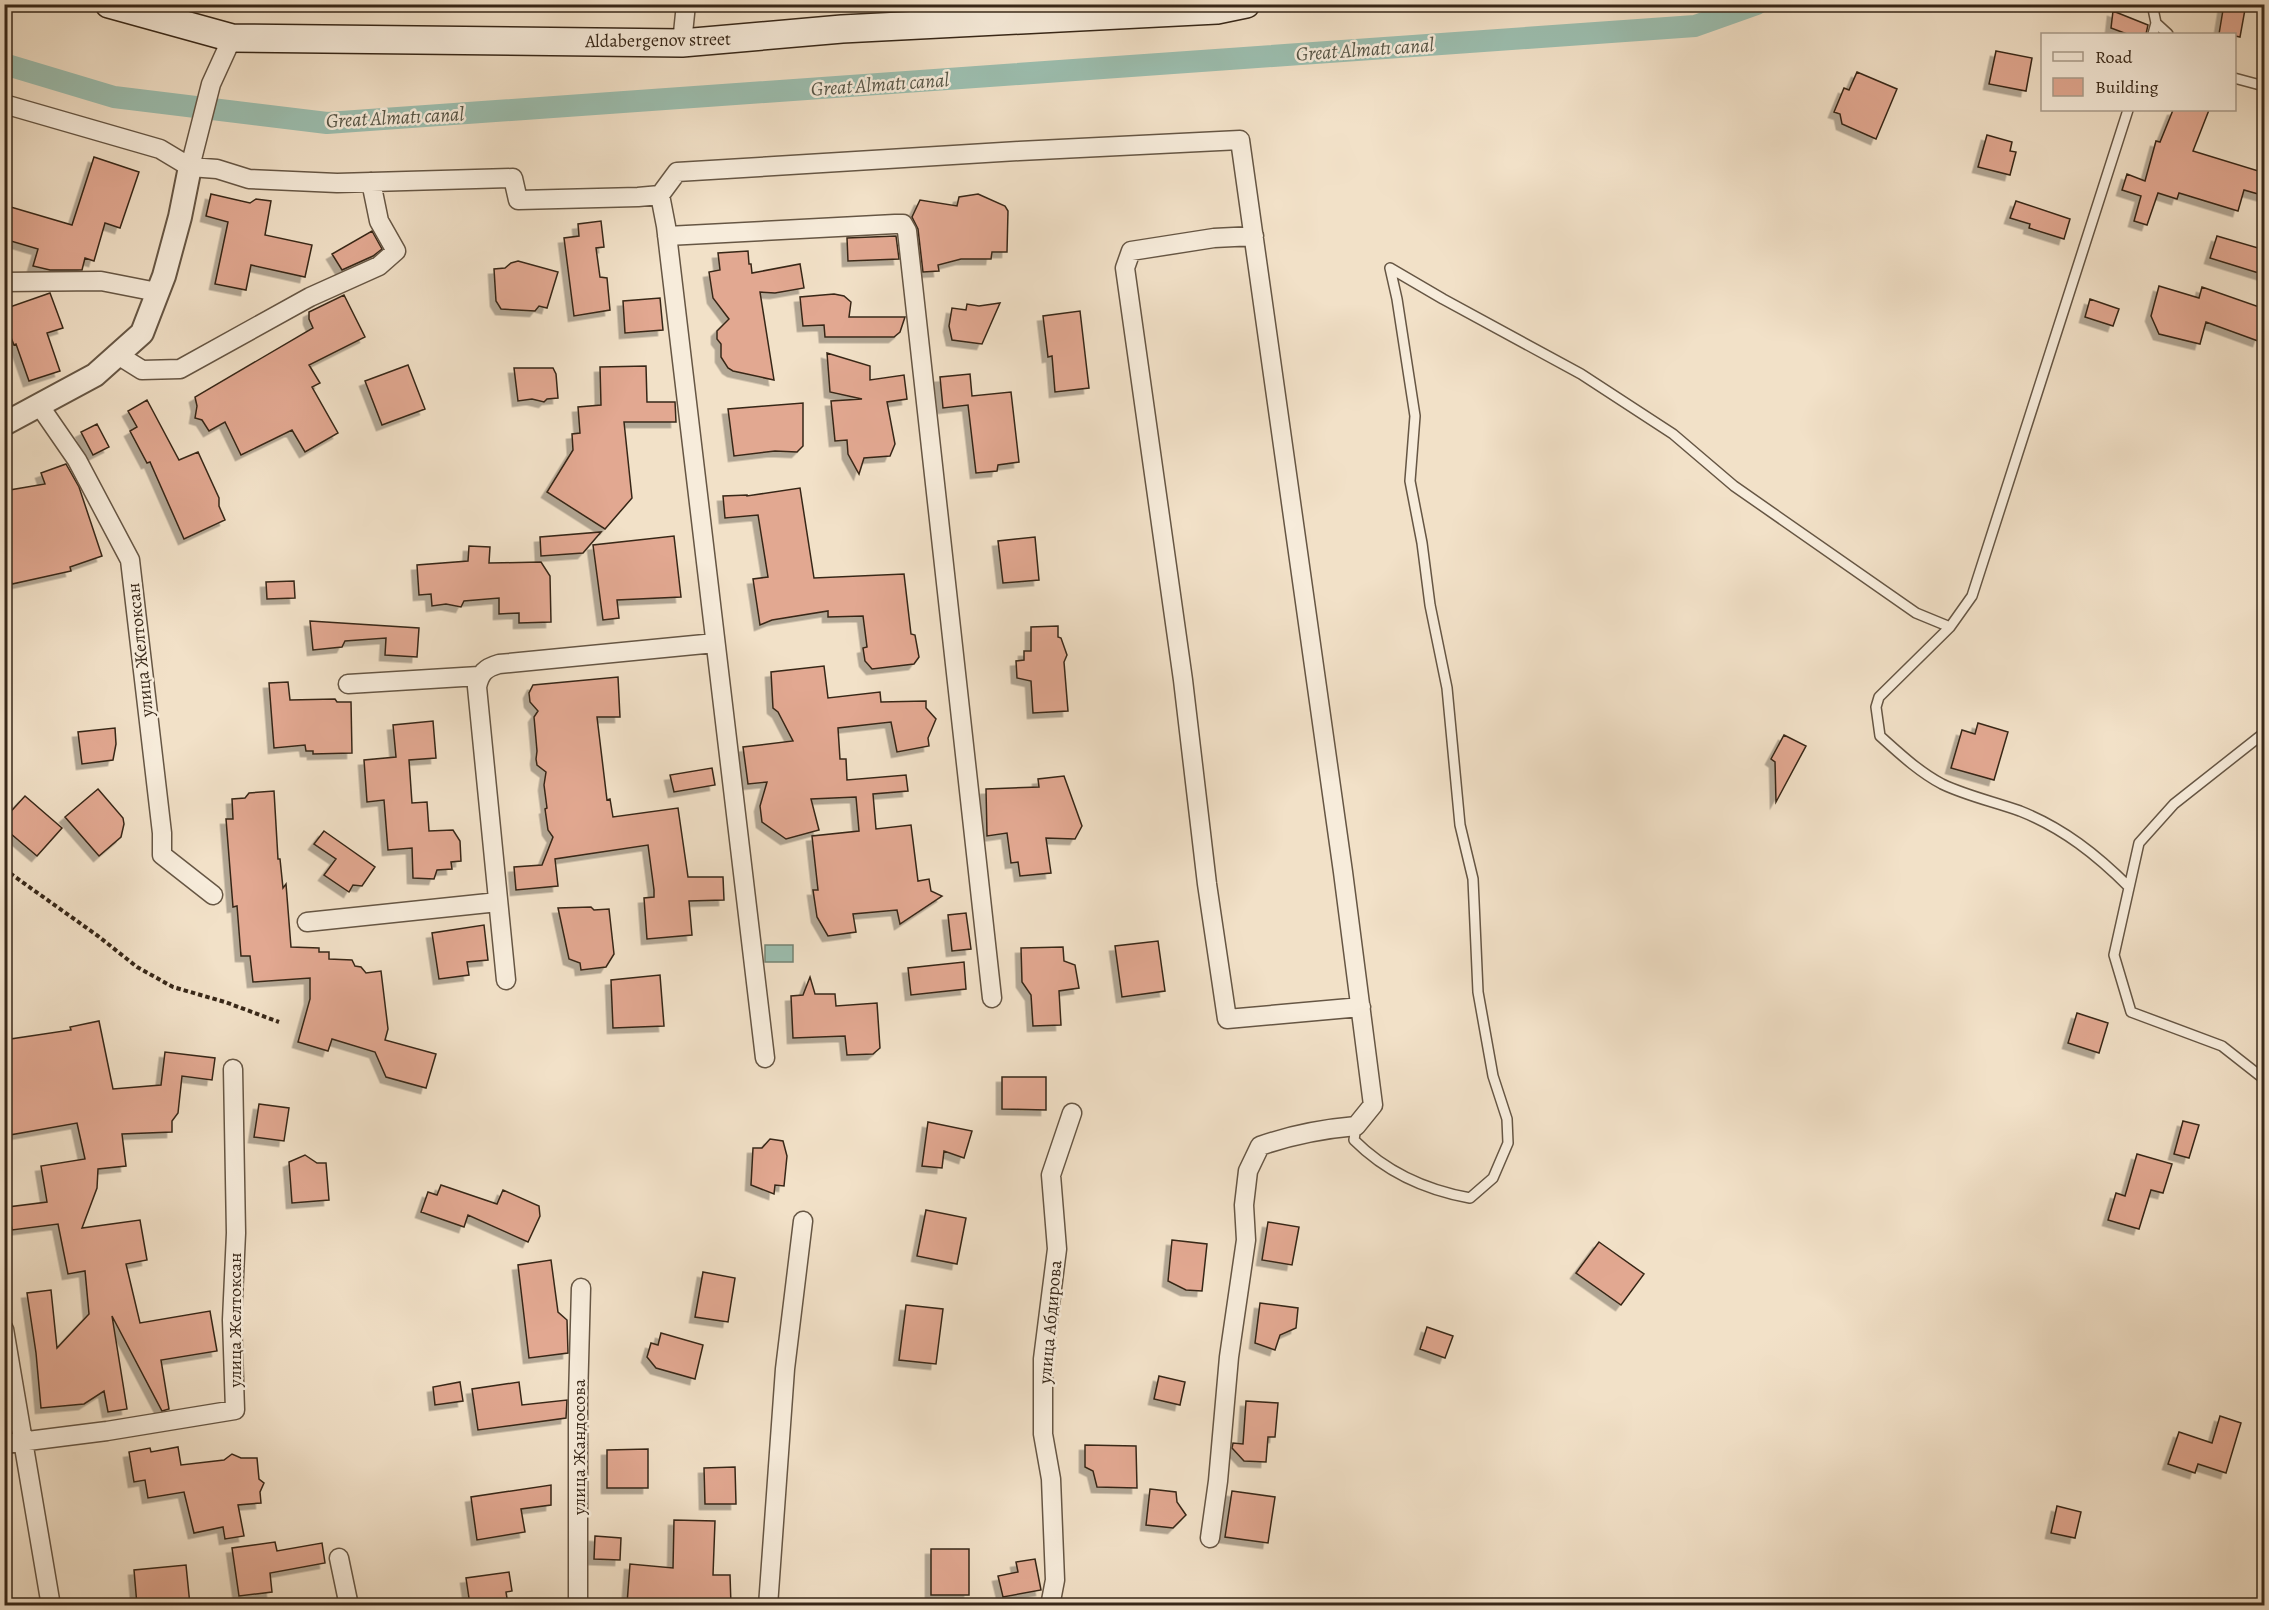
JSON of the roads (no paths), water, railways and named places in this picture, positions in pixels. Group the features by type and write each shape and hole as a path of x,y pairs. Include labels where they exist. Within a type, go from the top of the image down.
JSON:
{"main road":[{"name":"Aldabergenov street","path":"109,4 232,38 682,43 842,29 1217,10 1246,4"}],"street":[{"path":"682,43 686,4"},
{"path":"4,424 95,375 142,333 164,276 211,84 232,38"},
{"path":"4,104 160,149 190,167 217,169 249,179 337,183 513,178 518,200 660,195"},
{"path":"765,1058 667,236 660,195 677,172 1240,140 1373,1105 1356,1126 1285,1137 1260,1146 1248,1171 1244,1205 1246,1240 1229,1357 1218,1481 1210,1538"},
{"path":"118,355 142,370 180,369 310,297 379,266 396,251 379,221 371,182"},
{"path":"667,236 895,224 903,224 907,231 992,999"},
{"path":"1254,236 1214,238 1131,251 1125,268 1183,680 1207,884 1227,1019 1361,1007"},
{"path":"4,282 101,281 157,292"},
{"name":"улица Желтоксан","path":"39,405 77,460 130,560 162,833 162,855 213,895"},
{"path":"506,980 477,687 479,676 487,668 499,664 715,643"},
{"path":"348,684 479,676"},
{"path":"307,922 498,902"},
{"name":"улица Желтоксан","path":"13,1442 107,1431 235,1410 232,1320 236,1233 233,1069"},
{"name":"улица Абдирова","path":"1050,1605 1055,1580 1051,1479 1043,1434 1043,1359 1057,1249 1051,1175 1072,1113"},
{"path":"768,1605 785,1370 803,1221"},
{"name":"улица Жандосова","path":"578,1605 578,1399 581,1288"},
{"path":"4,1329 13,1442 51,1605"},
{"path":"339,1558 349,1605"}],"lane":[{"path":"2151,4 2157,23 2167,33"},
{"path":"2153,33 2157,23"},
{"path":"2236,78 2265,86"},
{"path":"2128,111 1972,596 1950,627 1879,697 1876,707 1880,736 1910,761 1942,783 2021,812 2054,827 2099,859 2129,886"},
{"path":"1356,1126 1354,1140 1369,1155 1418,1184 1446,1194 1470,1198 1493,1178 1508,1143 1507,1119 1493,1076 1478,992 1473,879 1460,825 1447,688 1430,604 1422,543 1410,481 1415,416 1390,268 1581,374 1673,434 1734,486 1916,613 1950,627"},
{"path":"2265,733 2174,804 2139,843 2114,955 2131,1012 2222,1046 2265,1079"}],"waterway":[{"name":"Great Almatı canal","path":"4,64 114,97 327,123 1695,26 1757,4"}]}
